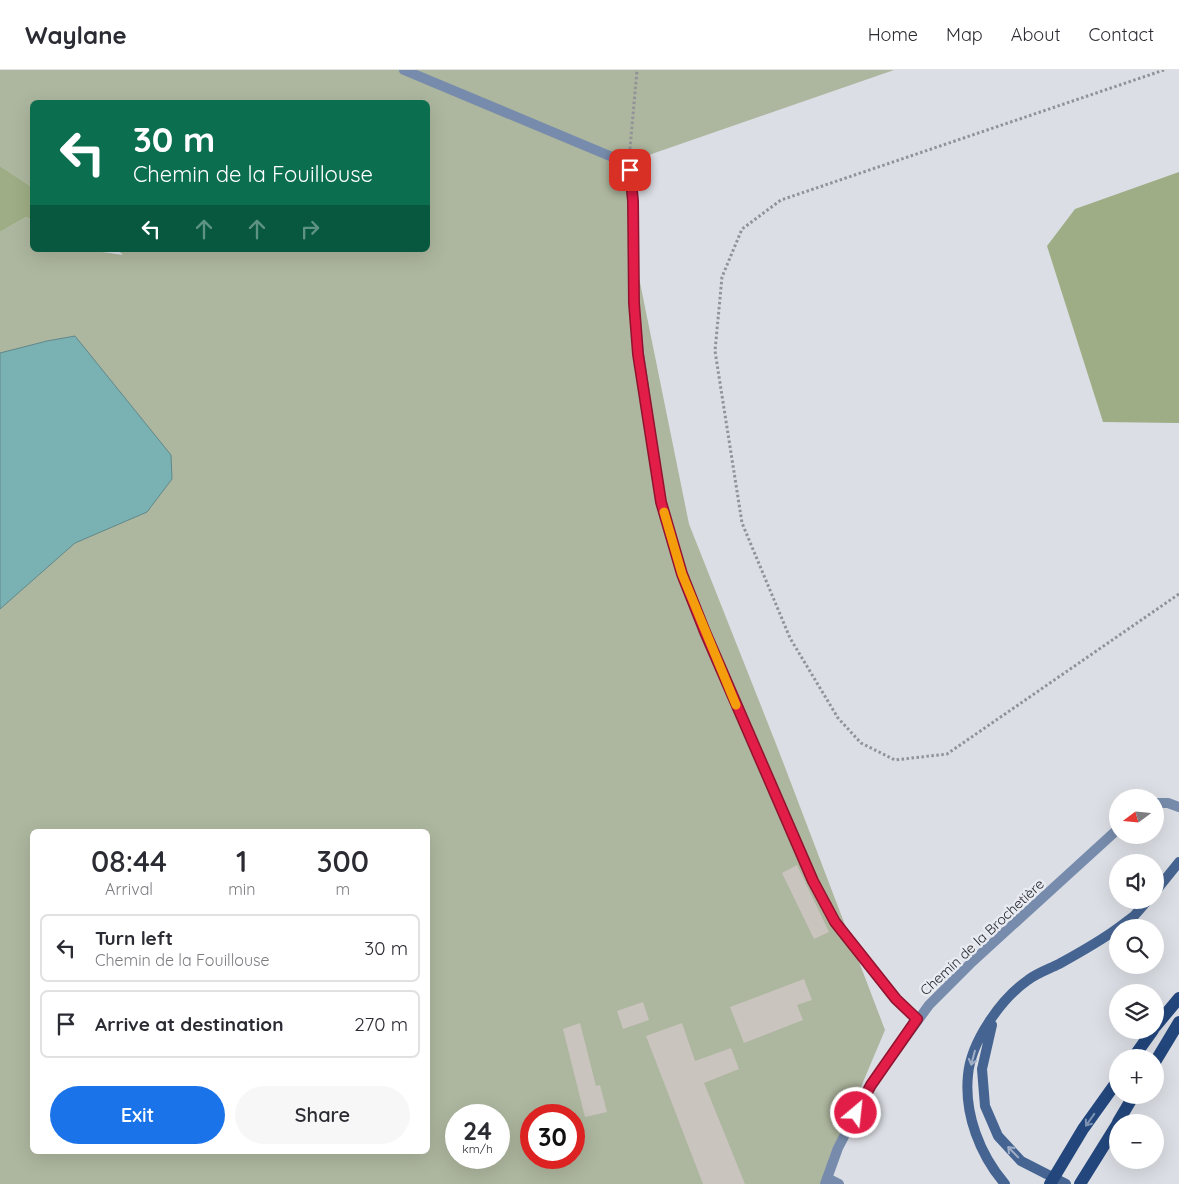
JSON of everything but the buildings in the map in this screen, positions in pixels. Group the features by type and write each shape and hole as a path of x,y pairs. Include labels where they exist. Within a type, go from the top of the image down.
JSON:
{"main road":[{"path":"1164,1016 1179,998"},
{"path":"1163,1049 1179,1022"},
{"path":"1052,1181 1083,1129 1109,1093"},
{"path":"1080,1184 1109,1137"}],"street":[{"path":"404,70 617,159 630,170 633,194 634,303 638,354 661,502 682,574 705,632 813,881 835,922 896,999 917,1019"},
{"path":"1164,804 1179,807"},
{"name":"Chemin de la Brochetière","path":"826,1181 838,1148 871,1085 928,1005 972,962 1109,837"},
{"path":"1164,881 1179,862"},
{"path":"1130,919 1140,909"},
{"path":"1005,1184 979,1146 970,1115 968,1075 976,1046 995,1014 1028,980 1109,934"},
{"path":"995,1014 982,1069 986,1106 998,1136 1021,1161 1052,1181 1066,1184"},
{"path":"826,1181 839,1184"}],"path":[{"path":"630,170 630,138 637,70"},
{"path":"1164,70 780,200 742,229 722,277 715,351 742,523 790,638 838,718 861,743 895,760 947,754 1179,594"}],"green space":[{"path":"0,70 894,70 620,165 633,201 633,248 689,524 778,749 885,1030 820,1184 0,1184 0,232 26,217 30,219 30,252 103,252 123,255 120,252 430,252 430,100 30,100 30,186 0,166"},
{"path":"0,166 30,186 30,219 26,217 0,232"},
{"path":"1179,172 1179,423 1103,422 1047,246 1075,209"}],"water":[{"path":"75,336 171,455 172,479 147,512 75,543 0,609 0,353"}],"slow traffic":[{"path":"664,512 682,574 736,705"}],"route":[{"path":"630,170 633,186 634,303 638,354 661,502 682,574 705,632 813,881 835,922 879,979 917,1019 871,1085 856,1113"}]}
